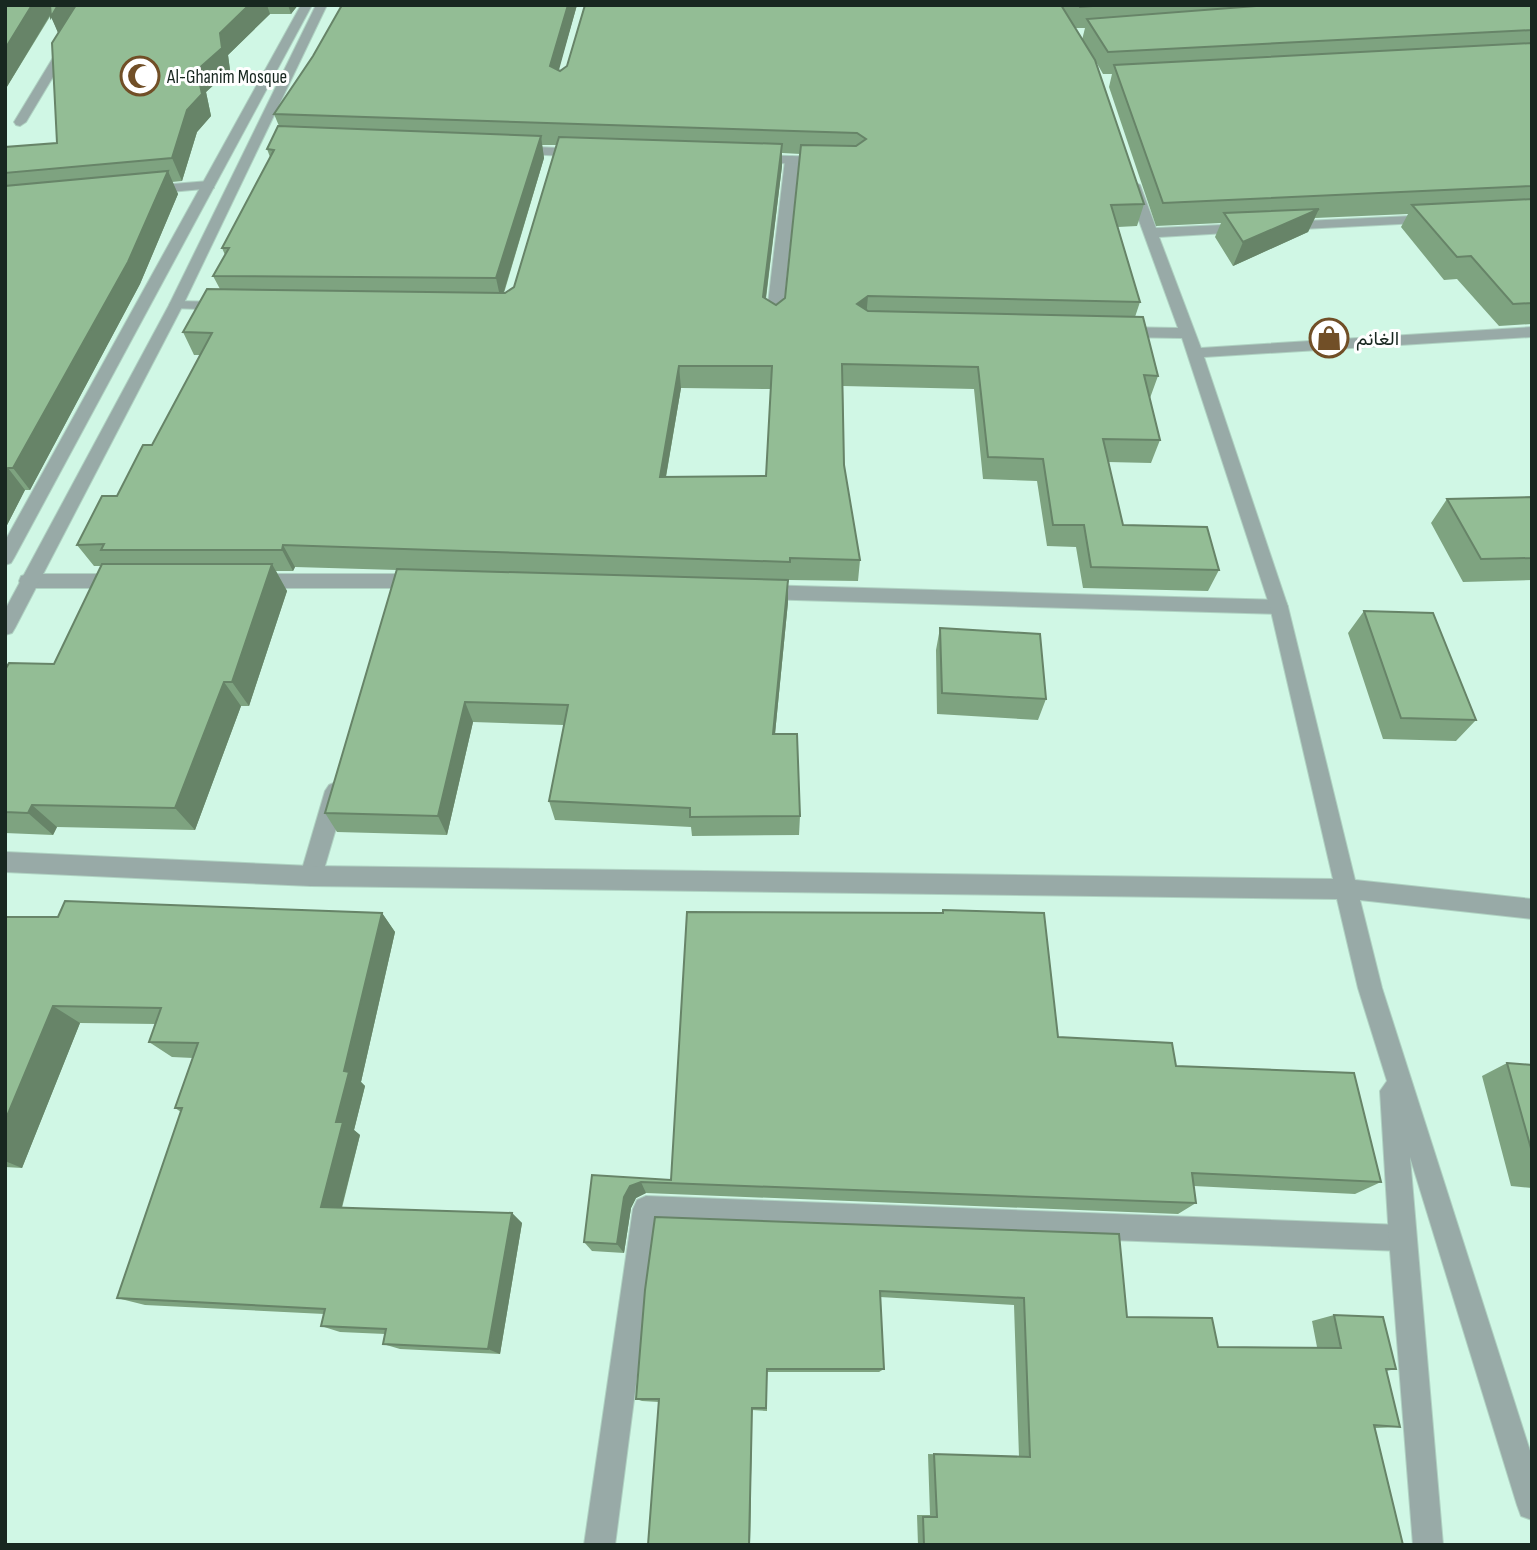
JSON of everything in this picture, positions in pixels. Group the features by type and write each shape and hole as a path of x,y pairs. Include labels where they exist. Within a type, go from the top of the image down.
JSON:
{"street":[{"path":"20,121 91,5"},
{"path":"5,558 307,5"},
{"path":"5,628 260,142 322,5"},
{"path":"501,150 554,158 598,153"},
{"path":"737,158 842,162"},
{"path":"774,320 792,160"},
{"path":"1128,171 1195,353 1279,607 1370,988 1532,1505"},
{"path":"127,192 209,185"},
{"path":"1149,233 1450,218"},
{"path":"176,306 245,306"},
{"path":"1103,332 1187,333"},
{"path":"1195,353 1532,332"},
{"path":"233,581 401,586"},
{"path":"29,582 138,582"},
{"path":"747,591 1279,607"},
{"path":"311,876 342,769"},
{"path":"5,862 311,876 1348,889 1532,909"},
{"path":"1391,1057 1402,1238 1428,1545"},
{"path":"599,1545 646,1209 1402,1238"}],"building":[{"path":"5,5 32,5 5,49"},
{"path":"50,5 58,5 51,17"},
{"path":"76,5 249,5 220,33 222,48 197,70 202,94 187,110 172,158 5,173 5,147 57,143 52,43"},
{"path":"342,5 568,5 550,66 560,71 567,66 585,5 1061,5 1095,60 1144,204 1111,205 1140,302 868,296 857,304 868,311 1143,317 1158,376 1144,375 1160,440 1103,439 1123,525 1207,527 1219,570 1091,567 1084,525 1053,525 1043,459 988,457 978,367 842,364 844,465 860,560 790,558 790,562 283,545 282,550 101,550 104,544 77,545 102,496 117,496 143,445 152,445 212,333 183,332 207,289 505,293 514,287 559,137 782,144 763,297 776,305 785,298 801,145 856,146 866,139 857,133 274,114 313,56","holes":["679,366 772,366 766,476 660,477"]},
{"path":"1269,5 1532,5 1532,30 1108,52 1087,19"},
{"path":"1532,43 1532,186 1163,203 1114,65"},
{"path":"278,126 541,136 496,278 213,276 229,248 222,248 274,150 267,149"},
{"path":"168,171 128,262 13,468 8,468 5,473 5,186"},
{"path":"1532,199 1532,303 1513,304 1471,256 1457,257 1412,205"},
{"path":"1319,209 1243,242 1224,213"},
{"path":"1532,497 1532,558 1481,559 1447,499"},
{"path":"102,564 272,564 232,682 224,682 175,808 32,805 28,813 5,812 5,670 9,663 54,664"},
{"path":"397,569 788,580 773,734 797,734 800,816 690,817 690,808 549,801 568,705 465,702 438,816 325,813"},
{"path":"1364,611 1433,613 1476,720 1401,718"},
{"path":"940,628 1040,634 1046,699 942,693"},
{"path":"65,901 382,913 344,1071 349,1072 336,1122 343,1122 321,1207 512,1213 488,1349 383,1344 386,1329 321,1326 325,1309 117,1298 182,1108 175,1108 198,1043 149,1042 161,1008 53,1006 5,1121 5,917 58,917"},
{"path":"943,910 1044,913 1058,1037 1172,1043 1176,1066 1354,1073 1381,1182 1192,1173 1196,1203 641,1182 630,1186 624,1197 617,1244 584,1242 592,1175 671,1180 687,912 943,913"},
{"path":"1507,1063 1532,1065 1532,1152"},
{"path":"655,1217 1119,1234 1127,1317 1212,1318 1218,1347 1341,1348 1334,1315 1383,1317 1396,1369 1386,1369 1400,1427 1374,1425 1403,1545 924,1545 923,1517 937,1517 934,1454 1030,1457 1024,1298 880,1291 884,1369 767,1369 766,1408 752,1408 749,1545 648,1545 659,1399 636,1399 645,1290"}],"place":[{"name":"Al-Ghanim Mosque","path":"140,76"},
{"name":"الغانم","path":"1329,338"}]}
